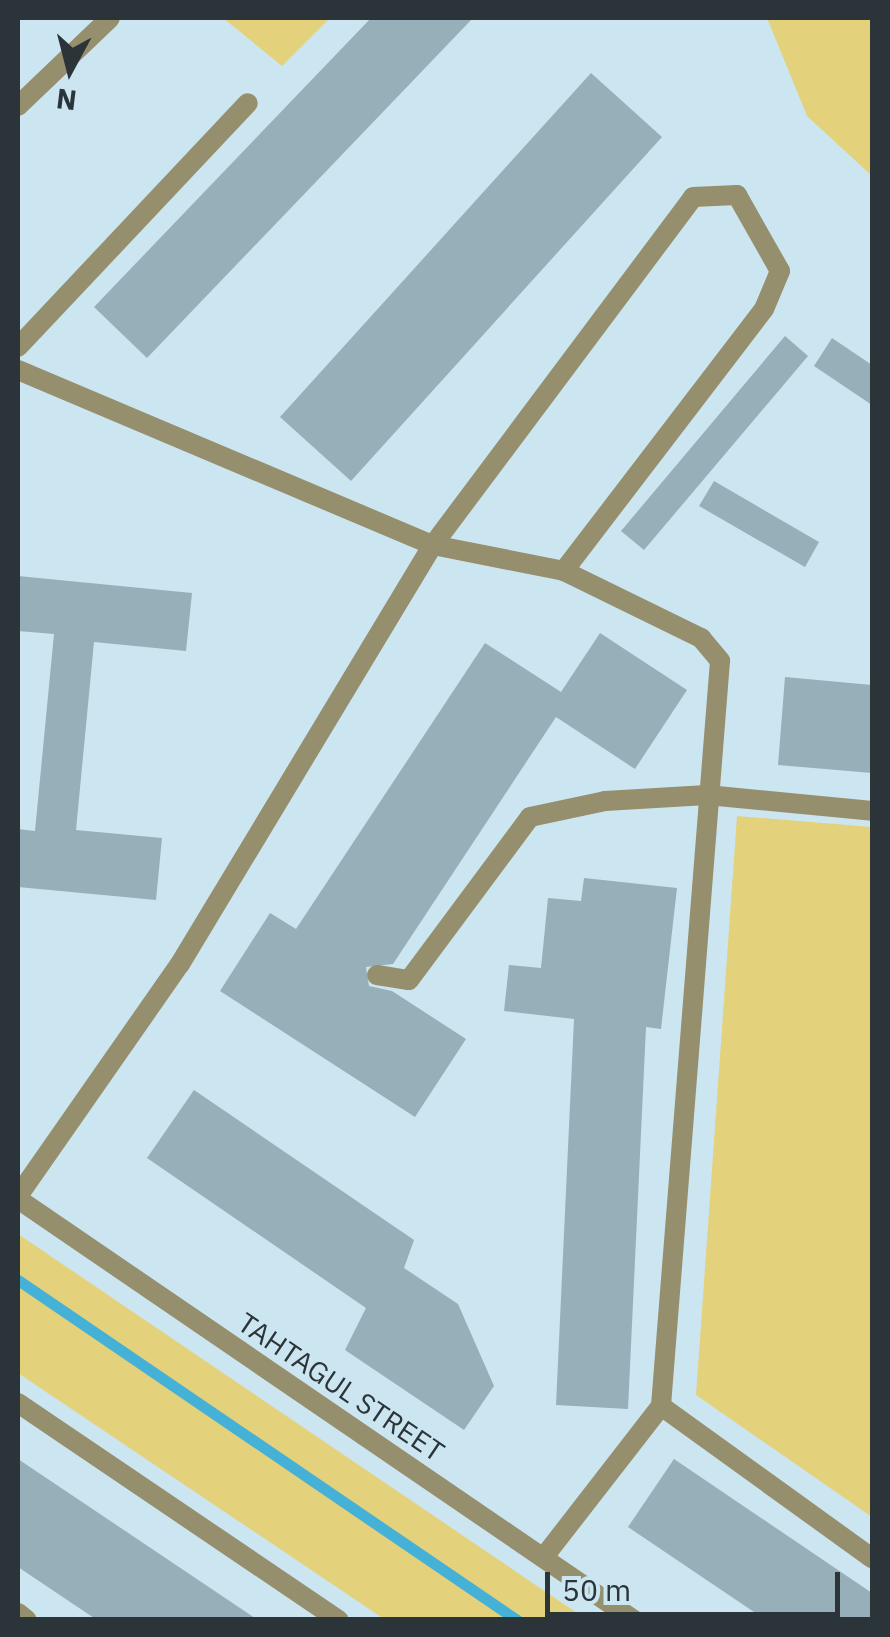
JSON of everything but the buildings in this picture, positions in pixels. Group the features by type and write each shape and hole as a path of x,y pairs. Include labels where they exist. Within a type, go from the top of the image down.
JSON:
{"street":[{"path":"18,106 110,18"},
{"path":"18,347 248,103"},
{"path":"18,1198 180,964 433,545 693,197 737,194 780,271 764,309 564,571"},
{"path":"18,370 433,545 564,571 701,638 720,662 660,1406 543,1558"},
{"path":"377,975 409,980 530,817 605,801 707,796 872,811"},
{"name":"TAHTAGUL STREET","path":"18,1198 634,1620"},
{"path":"18,1403 338,1620"},
{"path":"660,1406 872,1558"},
{"path":"18,1613 28,1620"}],"shaded area":[{"path":"223,18 330,18 282,66"},
{"path":"767,18 872,18 872,176 807,116"},
{"path":"737,816 872,827 872,1517 696,1395"},
{"path":"18,1234 586,1619 384,1619 18,1373"}],"waterway":[{"path":"18,1280 517,1620"}]}
